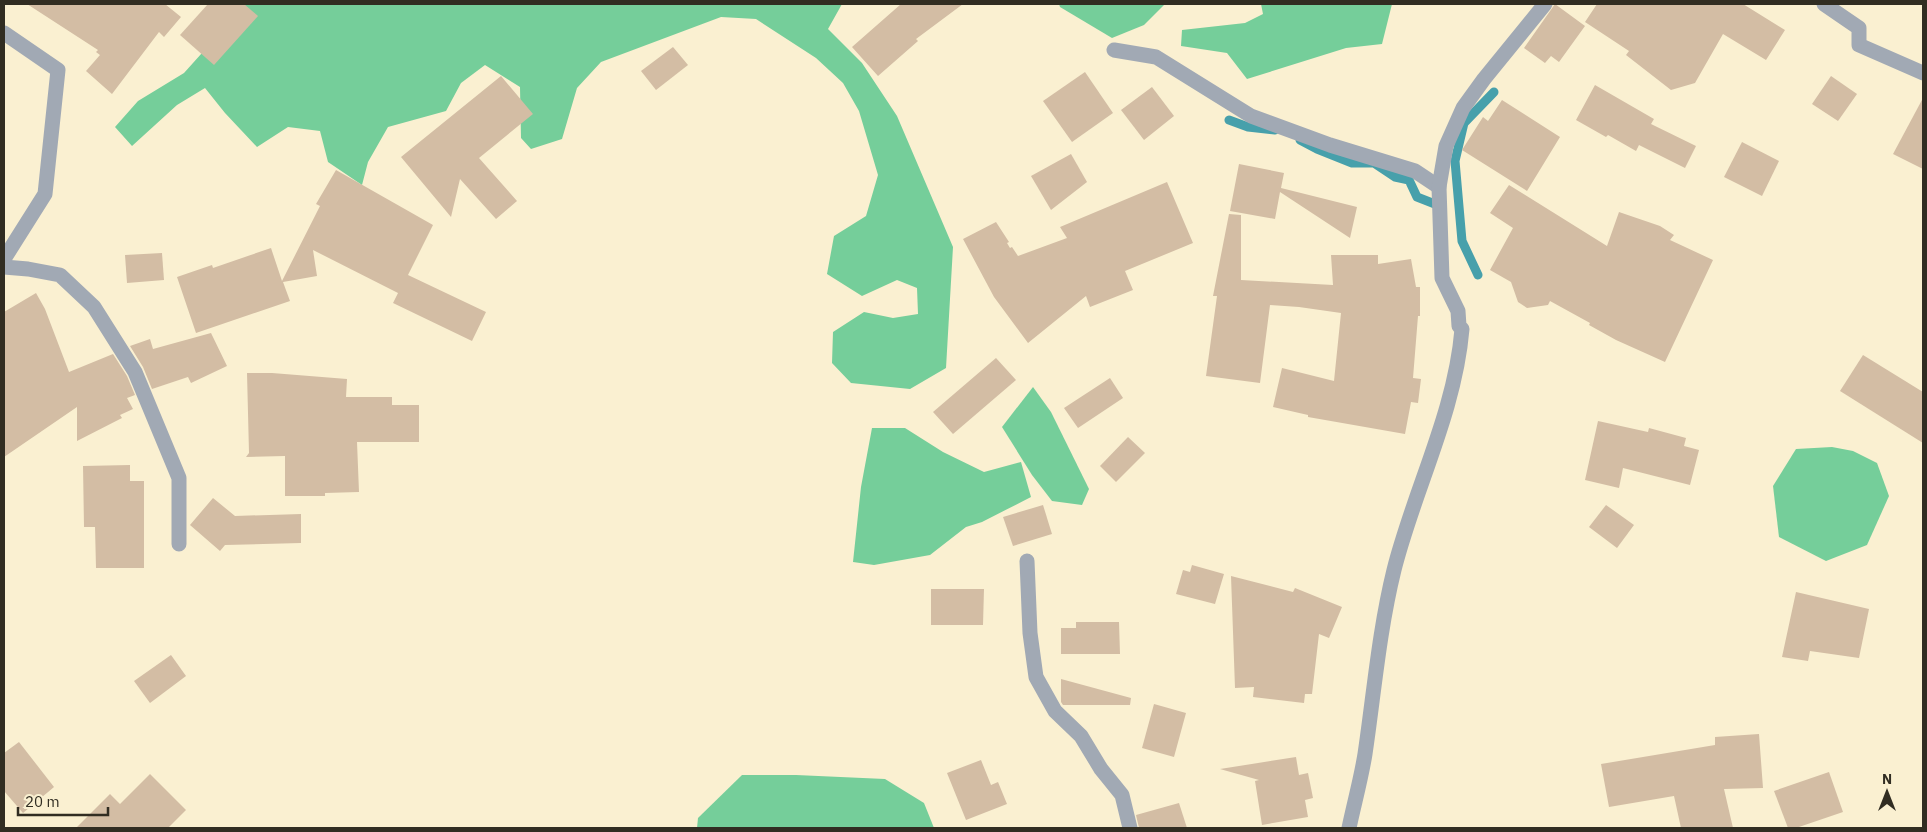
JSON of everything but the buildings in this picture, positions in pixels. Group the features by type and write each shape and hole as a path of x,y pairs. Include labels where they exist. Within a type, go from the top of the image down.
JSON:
{"street":[{"path":"1349,828 1364,756 1375,669 1393,573 1403,536 1422,483 1455,376 1460,352 1462,329 1459,326 1458,311 1442,278 1439,187 1446,146 1463,108 1545,4"},
{"path":"1824,4 1859,28 1859,45 1923,73"},
{"path":"4,33 58,70 46,194 4,259"},
{"path":"1114,50 1156,57 1251,116 1415,171 1439,187"},
{"path":"4,267 60,275 94,307 135,372 179,478 179,544"},
{"path":"1027,561 1030,633 1036,677 1055,712 1081,736 1101,769 1122,795 1130,828"}],"green space":[{"path":"246,4 842,4 828,29 862,63 897,116 953,247 946,368 910,389 851,383 832,363 833,332 864,312 893,318 918,314 917,288 897,280 862,296 827,274 834,236 866,216 878,175 859,111 843,83 816,58 756,19 721,17 601,62 577,88 562,139 531,149 521,138 520,87 485,65 461,83 446,111 388,127 368,162 362,185 328,162 320,131 288,127 257,147 225,113 205,88 177,105 132,146 115,127 138,101 184,73"},
{"path":"1059,4 1165,4 1144,25 1112,38 1060,7"},
{"path":"1261,4 1392,4 1382,44 1346,48 1247,79 1227,53 1181,46 1182,30 1245,23 1263,14"},
{"path":"1033,387 1051,412 1089,489 1082,505 1052,501 1032,475 1002,427"},
{"path":"872,428 905,428 943,452 984,472 1021,462 1031,497 982,522 966,527 930,555 874,565 853,562 861,487"},
{"path":"1832,447 1853,451 1877,463 1889,496 1867,545 1826,561 1779,537 1773,486 1796,449"},
{"path":"742,775 796,775 885,779 924,803 934,828 697,828 698,818"}],"waterway":[{"path":"1478,275 1462,241 1455,161 1464,123 1494,92"},
{"path":"1229,120 1248,127 1275,130"},
{"path":"1300,140 1352,163 1374,163 1395,177 1409,180 1417,197 1440,206"}]}
